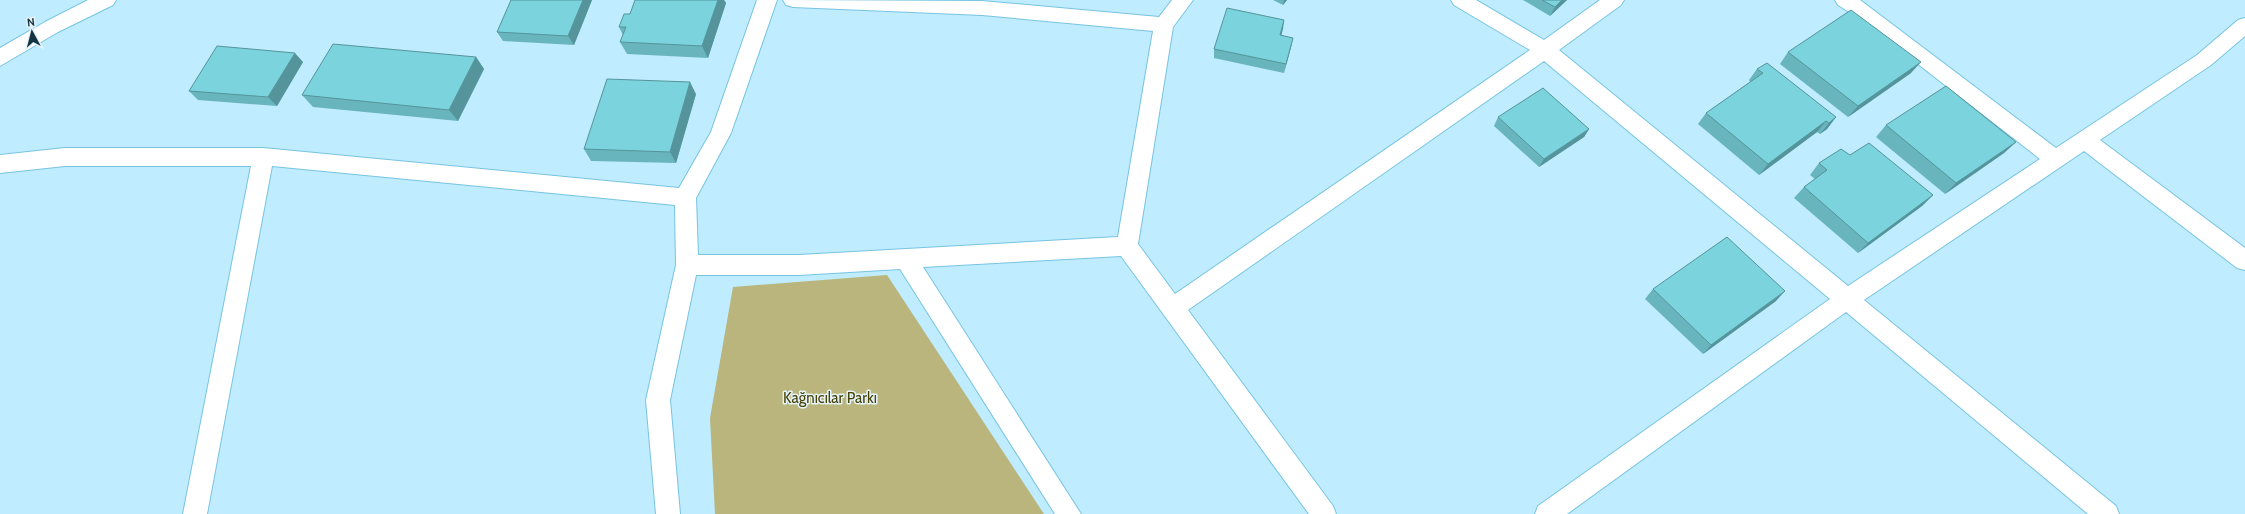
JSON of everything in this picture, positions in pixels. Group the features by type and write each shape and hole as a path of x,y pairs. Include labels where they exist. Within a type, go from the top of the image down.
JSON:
{"street":[{"path":"0,58 28,39 61,20 106,0"},
{"path":"668,514 658,400 687,265 685,197 721,133 767,0"},
{"path":"793,0 982,8 1164,25"},
{"path":"1183,0 1164,25 1127,246 1324,514"},
{"path":"1460,0 1545,50 2107,514"},
{"path":"1173,308 1545,50 1614,0"},
{"path":"1845,0 1867,14 2055,159"},
{"path":"1547,514 1847,299 2204,60 2245,25"},
{"path":"2086,140 2245,261"},
{"path":"0,164 65,157 264,158 685,197"},
{"path":"195,514 264,158"},
{"path":"687,265 800,265 1127,246"},
{"path":"906,259 1069,514"}],"green space":[{"name":"Kağnıcılar Parkı","path":"887,275 1044,514 715,514 710,418 733,287"}],"building":[{"path":"511,0 583,0 568,36 497,32"},
{"path":"635,0 718,0 702,46 620,42 626,27 619,27 624,14 630,14"},
{"path":"1542,0 1562,0 1555,7"},
{"path":"1227,8 1284,20 1280,35 1293,38 1286,64 1214,49"},
{"path":"1851,10 1921,62 1858,106 1788,52"},
{"path":"333,44 476,57 449,110 302,95"},
{"path":"217,46 295,53 268,97 189,91"},
{"path":"1767,63 1836,117 1829,123 1826,121 1768,164 1706,113 1763,73 1757,69"},
{"path":"607,79 690,82 670,152 584,149"},
{"path":"1946,86 2016,142 1956,183 1886,125"},
{"path":"1543,88 1589,129 1544,159 1498,117"},
{"path":"1869,143 1933,195 1868,243 1804,187 1827,170 1819,163 1841,149 1850,155"},
{"path":"1727,237 1785,291 1711,345 1653,289"}]}
